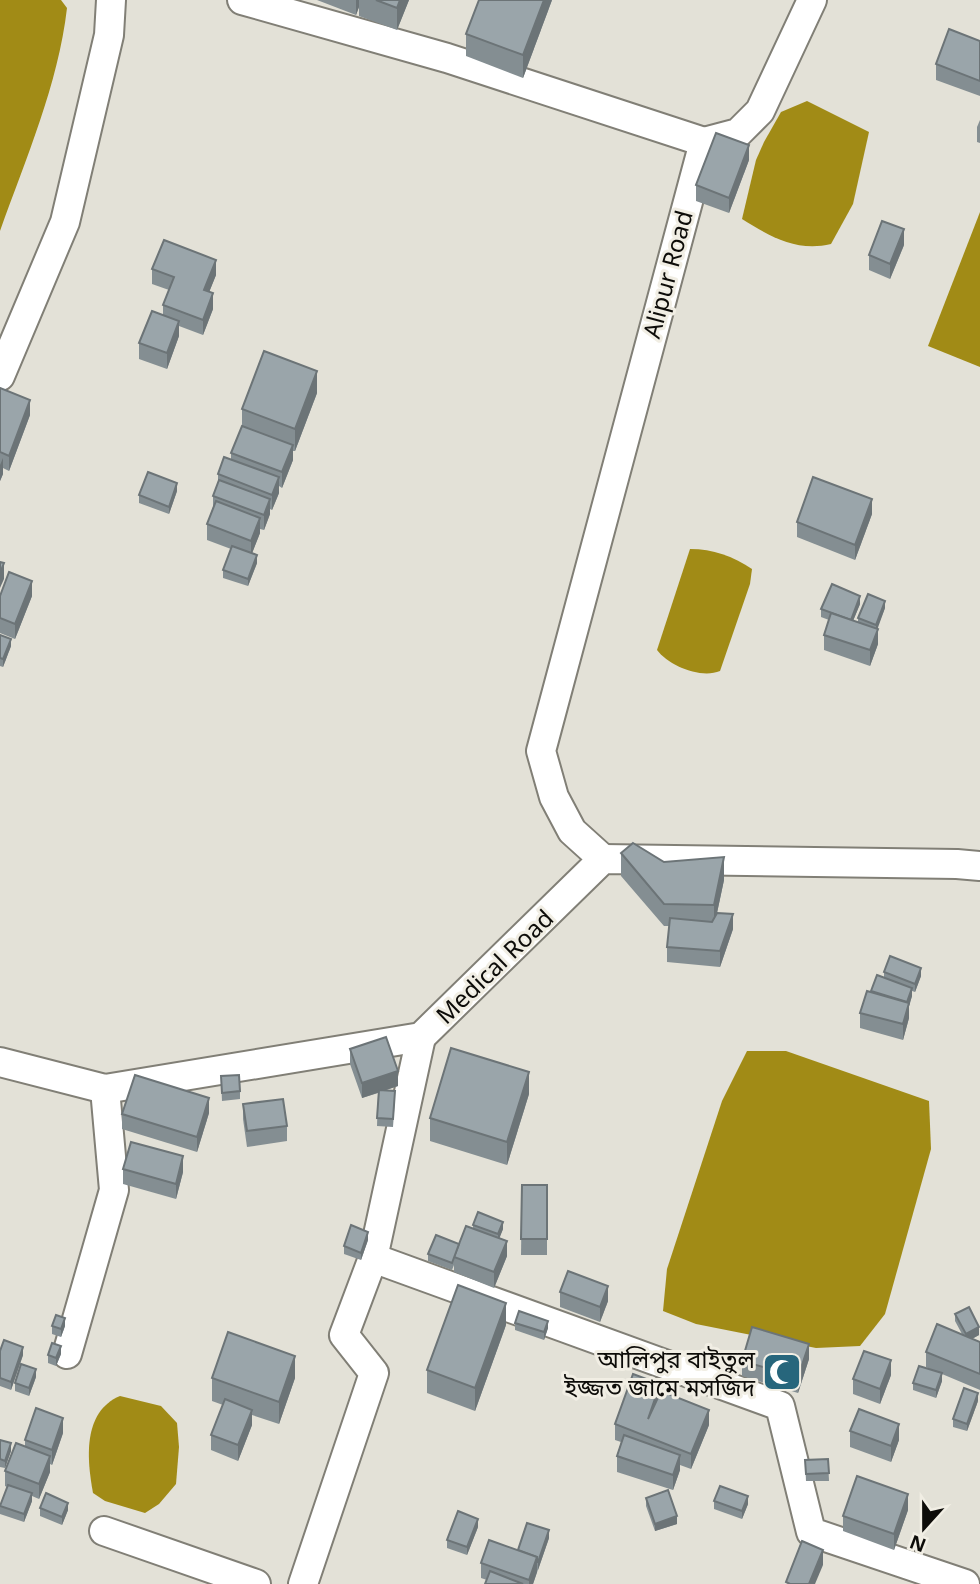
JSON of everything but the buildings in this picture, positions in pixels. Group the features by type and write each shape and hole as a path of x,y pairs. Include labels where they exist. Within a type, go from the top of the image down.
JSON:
{"street":[{"path":"0,376 65,222 109,35 111,0"},
{"path":"242,0 447,58 704,142 738,133 760,111 813,0"},
{"name":"Alipur Road","path":"603,859 572,831 554,797 541,751 704,142"},
{"path":"603,859 980,866"},
{"name":"Medical Road","path":"0,1062 105,1089 421,1037 603,859"},
{"path":"303,1584 374,1373 344,1335 373,1258 421,1037"},
{"path":"67,1354 114,1190 105,1089"},
{"path":"373,1258 780,1406 811,1532 965,1584"},
{"path":"104,1531 256,1584"}],"shaded area":[{"path":"0,0 61,0 67,8 49,93 0,231"},
{"path":"807,101 869,132 853,204 831,244 819,246 785,241 742,219 756,160 764,142 781,112"},
{"path":"980,212 980,367 928,346"},
{"path":"690,549 722,554 752,569 750,584 720,671 712,673 686,670 669,661 657,650"},
{"path":"747,1051 786,1051 929,1101 931,1149 885,1314 860,1346 816,1348 696,1324 663,1311 667,1269 722,1101"},
{"path":"120,1396 161,1406 177,1423 179,1447 176,1484 159,1504 145,1513 105,1501 93,1493 89,1452 93,1425 108,1403"}],"place":[{"name":"আলিপুর বাইতুল ইজ্জত জামে মসজিদ","path":"782,1372"}]}
